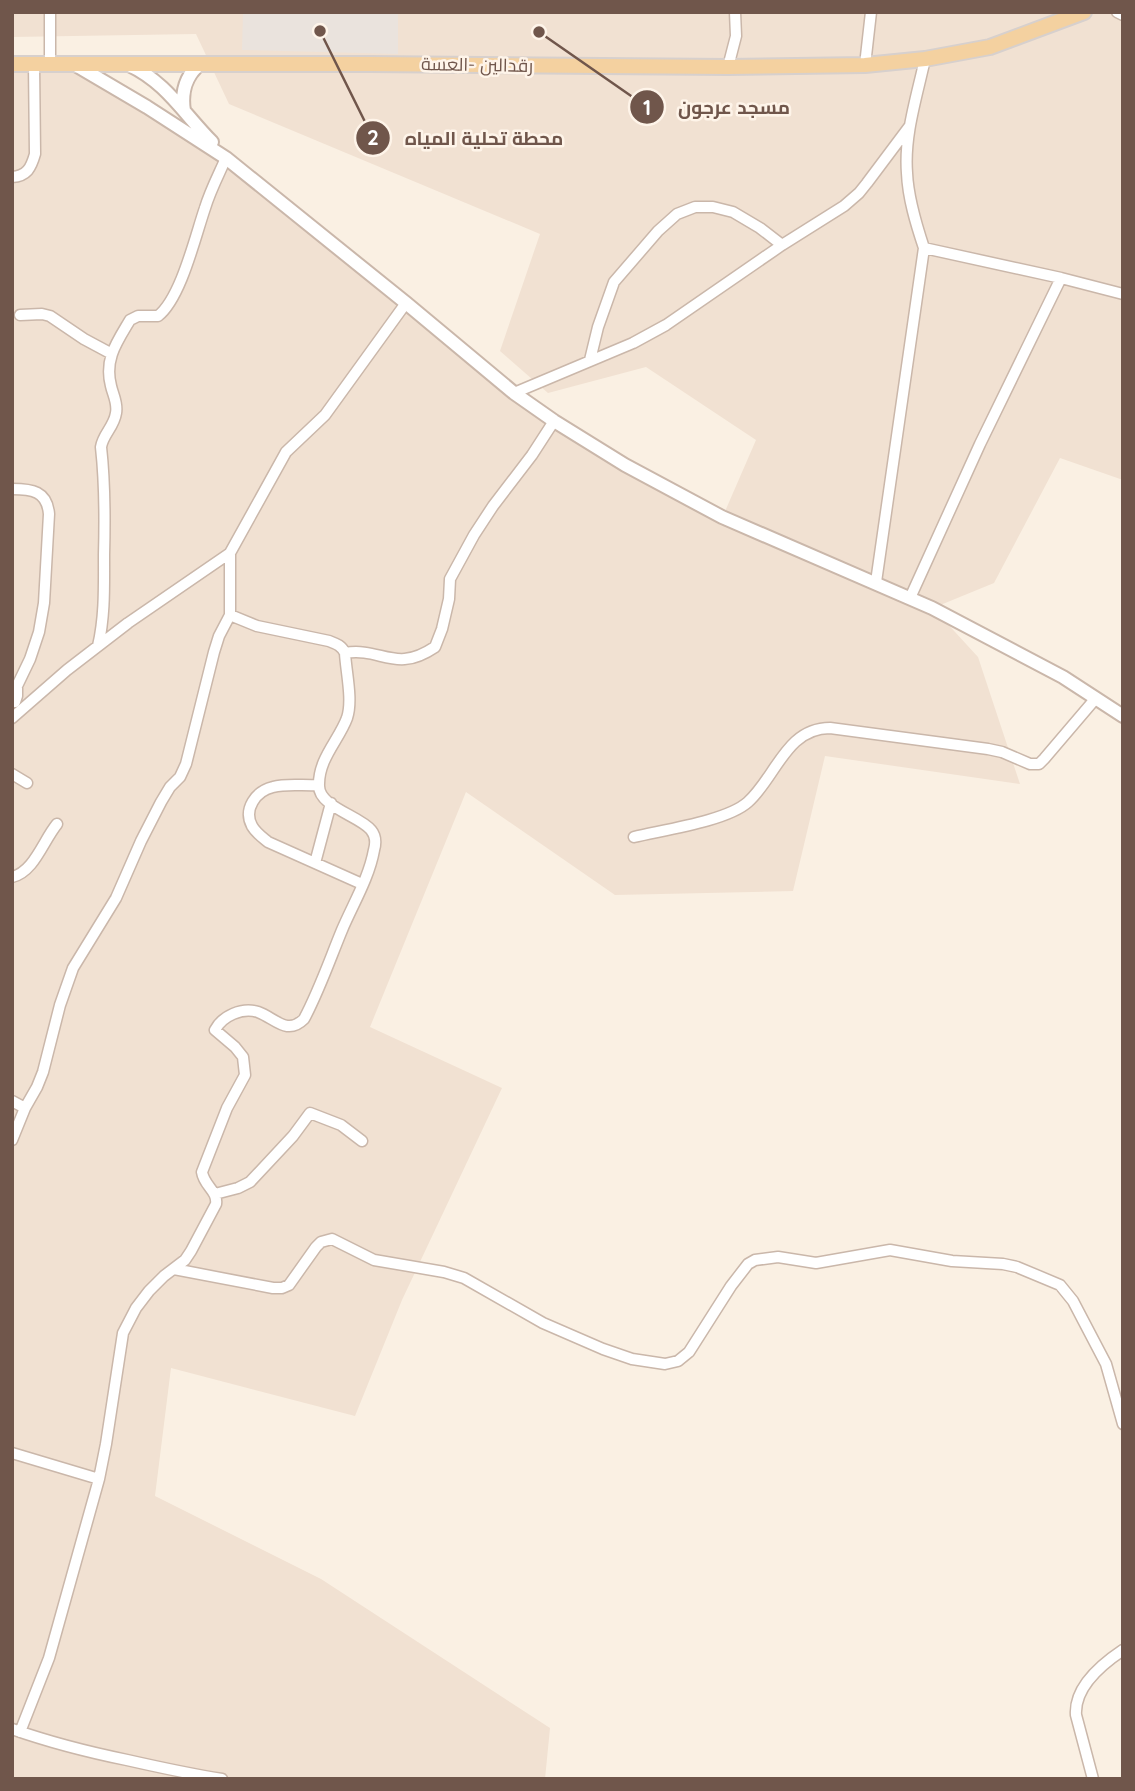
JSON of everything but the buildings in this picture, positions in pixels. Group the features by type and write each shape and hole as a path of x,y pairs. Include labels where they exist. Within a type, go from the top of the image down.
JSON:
{"main road":[{"name":"رقدالين -العسة","path":"12,64 728,67 865,65 925,59 990,47 1084,12"}],"street":[{"path":"50,12 50,63"},
{"path":"728,67 736,36 734,12"},
{"path":"865,65 871,12"},
{"path":"1117,12 1123,15"},
{"path":"876,582 924,248 916,224 906,173 910,126 925,59"},
{"path":"73,63 226,158 514,393 554,421 625,465 722,517 910,598 1063,677 1123,716"},
{"path":"125,63 152,77 226,158"},
{"path":"12,177 26,174 36,154 34,64"},
{"path":"184,112 184,86 201,64"},
{"path":"514,393 633,343 666,325 844,206 859,193 910,126"},
{"path":"98,646 104,604 105,514 101,447 115,422 117,408 108,374 108,362 133,317 158,316 170,304 194,246 205,206 226,158"},
{"path":"590,360 601,316 614,282 658,231 677,214 695,207 733,212 782,245"},
{"path":"924,248 1123,294"},
{"path":"910,598 979,444 1061,278"},
{"path":"15,708 128,623 230,553 286,452 325,415 406,303"},
{"path":"20,315 50,316 111,354"},
{"path":"345,653 358,651 402,660 416,658 435,647 449,599 450,579 493,506 554,421"},
{"path":"12,489 36,492 47,503 49,514 44,603 39,632 17,686 15,708"},
{"path":"12,1140 43,1072 60,1005 73,968 116,898 161,802 186,764 214,652 230,615 230,553"},
{"path":"222,1779 111,1757 16,1730 49,1658 99,1479 123,1333 136,1308 149,1291 185,1260 197,1243 216,1204 215,1194 206,1185 202,1172 228,1108 243,1081 245,1070 243,1057 236,1046 215,1030 230,1014 247,1011 258,1012 280,1024 298,1025 309,1010 372,861 375,839 372,830 331,803 320,792 318,785 324,762 347,719 349,708 343,649 329,641 257,626 230,615"},
{"path":"634,837 718,817 747,803 796,739 813,730 830,728 988,749 1036,765 1096,698"},
{"path":"12,774 27,783"},
{"path":"318,785 270,788 256,797 250,810 250,821 261,837 278,848 362,884"},
{"path":"315,863 331,803"},
{"path":"12,877 30,866 57,824"},
{"path":"12,1101 25,1108"},
{"path":"215,1194 250,1182 293,1136 310,1113 341,1125 362,1141"},
{"path":"174,1269 282,1288 289,1285 321,1242 332,1240 380,1262 444,1272 464,1278 543,1322 603,1349 632,1359 665,1364 678,1361 690,1352 731,1286 748,1264 755,1260 778,1257 816,1263 890,1250 951,1261 1003,1264 1060,1285 1073,1301 1106,1364 1123,1424"},
{"path":"12,1453 99,1479"},
{"path":"1093,1779 1076,1707 1091,1677 1123,1650"}],"shaded area":[{"path":"12,12 1123,12 1123,480 1060,458 994,583 933,608 978,657 1020,784 825,756 793,891 615,895 466,792 370,1027 502,1088 402,1300 355,1416 171,1368 155,1496 321,1579 550,1728 545,1779 12,1779 12,64 73,63 226,158 514,393 723,516 756,440 646,367 548,393 500,351 540,234 229,104 196,34 12,37"},
{"path":"243,12 398,12 398,54 242,50"}],"place":[{"name":"محطة تحلية المياه","path":"320,31"},
{"name":"مسجد عرجون","path":"539,32"}]}
